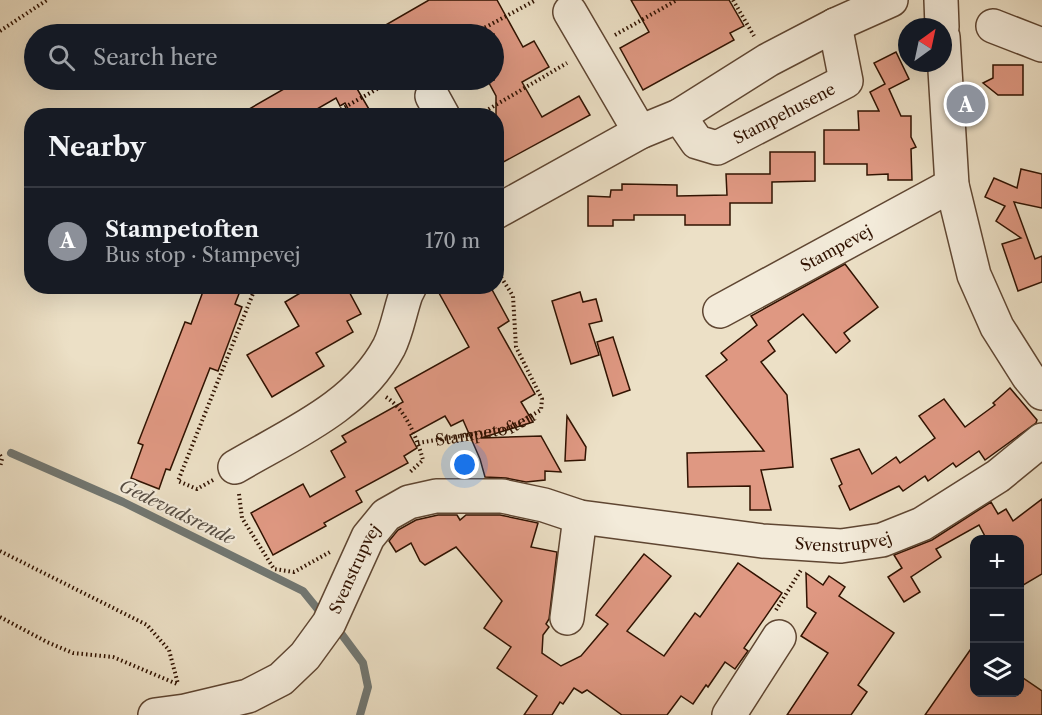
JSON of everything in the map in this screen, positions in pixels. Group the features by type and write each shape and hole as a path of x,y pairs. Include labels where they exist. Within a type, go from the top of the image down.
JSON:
{"street":[{"path":"504,206 640,132 679,116 768,60 835,25 891,0"},
{"path":"941,0 942,18"},
{"path":"570,12 640,132"},
{"name":"Stampehusene","path":"679,116 697,142 717,148 846,81 835,25"},
{"path":"993,26 1042,45"},
{"path":"945,72 952,185 974,275 997,327 1028,376 1042,393"},
{"name":"Stampevej","path":"720,311 952,185"},
{"path":"234,467 334,410 365,382 389,346 407,294"},
{"name":"Svenstrupvej","path":"172,703 248,696 281,679 305,656 329,623 368,537 386,515 409,502 436,496 502,496 544,505 580,517 762,541 841,546 882,540 921,524 998,476 1042,440"},
{"path":"567,618 580,517"},
{"path":"729,715 779,638"}],"path":[{"path":"0,31 47,0"},
{"path":"492,24 536,0"},
{"path":"733,0 768,60"},
{"path":"343,108 375,90"},
{"name":"Stampetoften","path":"418,443 510,428 541,410 542,399 516,347 513,296 504,282"},
{"path":"0,455 2,459 0,467"},
{"path":"779,638 770,619 797,578 804,561 807,543"},
{"path":"0,551 147,626 169,650 172,703"},
{"path":"0,617 73,653 113,657 172,703"}],"building":[{"path":"429,0 497,0 523,47 534,41 549,67 522,82 542,117 579,96 590,115 504,162 504,108 496,108 496,96 493,90 504,90 504,24 387,24"},
{"path":"631,0 729,0 744,26 730,33 734,40 643,90 620,48 649,32"},
{"path":"896,52 898,72 906,72 909,79 889,89 901,116 911,116 911,137 916,147 911,149 912,180 888,180 888,174 867,175 867,164 824,164 824,130 859,130 858,111 879,111 870,92 885,84 874,63"},
{"path":"993,65 1023,65 1023,95 998,95 983,83 993,78"},
{"path":"282,90 358,90 368,108 348,108 345,103 340,106 336,98 319,108 251,108"},
{"path":"770,152 815,152 815,181 772,182 772,203 730,203 730,225 685,225 685,215 634,215 634,220 613,220 613,226 588,226 588,196 610,197 611,190 622,190 622,184 677,185 677,196 727,195 726,174 770,174"},
{"path":"1021,169 1042,174 1042,208 1014,202 1035,259 1042,256 1042,282 1018,291 1002,244 1021,238 996,221 1005,206 985,197 994,178 1017,188"},
{"path":"845,264 878,307 844,333 850,341 836,353 803,314 768,341 775,351 761,362 787,395 793,467 761,470 771,510 750,510 750,486 688,487 687,453 764,451 706,376 727,360 721,353 757,325 751,316"},
{"path":"580,292 583,302 596,299 602,321 589,324 599,355 571,364 552,301"},
{"path":"202,294 239,294 235,304 242,307 218,371 210,368 170,470 166,469 159,489 131,478 143,445 138,443 185,322 191,324"},
{"path":"298,294 350,294 361,314 347,321 353,332 316,353 324,366 272,397 247,355 299,326 285,302"},
{"path":"440,294 494,294 509,321 498,328 535,394 521,402 533,422 481,438 541,436 561,472 545,471 545,480 526,482 485,477 480,459 463,420 451,426 445,416 410,435 417,448 404,456 408,463 356,491 362,502 324,523 326,526 273,555 251,513 303,484 310,497 345,477 331,451 346,442 342,436 403,402 395,388 469,347"},
{"path":"613,337 630,390 613,396 597,342"},
{"path":"1010,388 1037,420 1036,423 985,460 979,451 956,467 953,463 928,481 925,476 903,491 899,486 850,510 839,486 842,484 831,459 859,449 872,474 896,457 900,463 935,438 919,416 944,399 965,427 995,405 993,403"},
{"path":"567,416 586,447 585,460 565,461"},
{"path":"1042,499 1042,574 1024,585 1024,535 984,535 979,525 936,549 941,557 911,577 920,592 904,602 888,577 902,568 894,555 932,540 991,502 998,514 1006,509 1013,521"},
{"path":"438,515 457,515 460,520 466,515 500,515 538,523 531,547 557,552 549,619 546,624 549,627 543,635 542,653 561,666 581,656 608,624 596,615 644,554 671,576 627,631 664,656 695,613 700,617 738,563 782,593 744,648 748,651 735,669 725,662 693,704 681,696 667,715 622,715 587,690 582,693 574,688 563,704 560,702 552,715 524,715 537,696 497,668 511,647 484,628 502,601 456,547 425,565 420,561 411,543 396,552 389,541 398,530 416,520"},
{"path":"806,573 823,585 829,576 845,587 839,596 894,633 858,685 867,692 851,715 787,715 828,653 801,636 816,613 807,607"},
{"path":"970,650 970,697 1024,697 1024,679 1042,691 1042,715 925,715"}],"waterway":[{"name":"Gedevadsrende","path":"11,453 123,502 303,591 320,612"},
{"name":"Gedevadsrende","path":"337,628 363,663 368,687 360,715"}],"place":[{"name":"Stampetoften","path":"966,104"}]}
